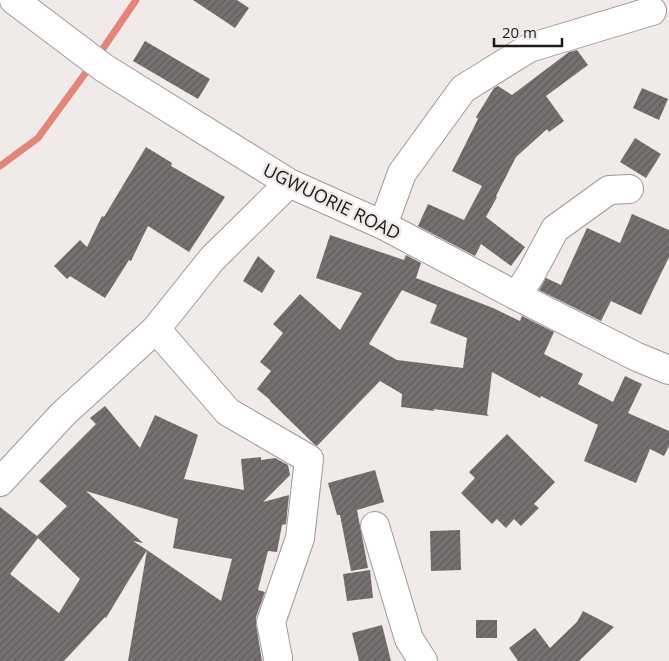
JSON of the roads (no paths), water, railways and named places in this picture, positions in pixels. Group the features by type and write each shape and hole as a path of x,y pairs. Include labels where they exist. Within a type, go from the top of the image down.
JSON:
{"street":[{"name":"UGWUORIE ROAD","path":"14,0 104,68 288,183 382,225 637,357 669,370"},
{"path":"382,225 402,173 463,89 529,48 652,11"},
{"path":"0,482 63,414 156,329 212,259 288,183"},
{"path":"517,296 556,229 609,190 629,189"},
{"path":"156,329 228,412 308,459 300,538 271,622 278,658"},
{"path":"375,526 409,640 423,661"}],"waterway":[{"path":"98,56 136,0"},
{"path":"0,166 38,138 92,64"}]}
